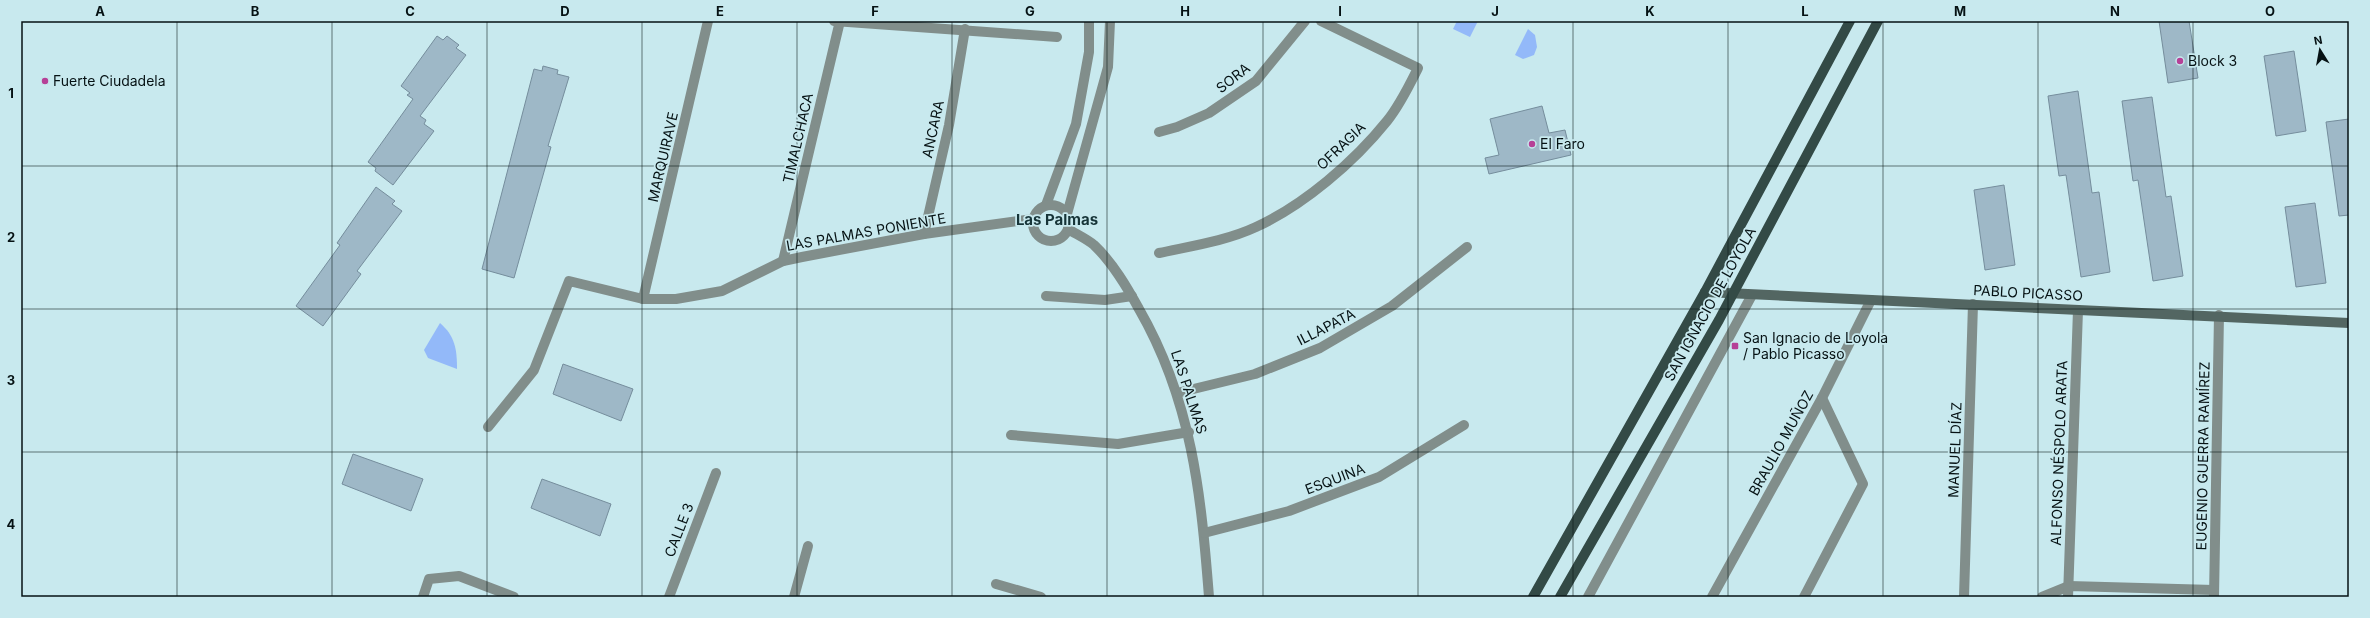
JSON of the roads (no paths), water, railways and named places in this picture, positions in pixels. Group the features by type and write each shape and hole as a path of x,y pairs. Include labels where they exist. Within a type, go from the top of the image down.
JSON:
{"main road":[{"name":"SAN IGNACIO DE LOYOLA","path":"1533,597 1705,292 1850,21"},
{"name":"SAN IGNACIO DE LOYOLA","path":"1560,597 1733,294 1878,21"}],"street":[{"name":"MARQUIRAVE","path":"643,299 708,21"},
{"path":"833,21 965,29 1057,37"},
{"name":"TIMALCHACA","path":"783,261 840,21"},
{"path":"1046,205 1076,124 1089,52 1089,21"},
{"path":"1067,214 1058,206 1046,205 1038,210 1033,219 1036,232 1046,240 1059,239 1068,230 1067,214 1108,67 1110,21"},
{"name":"SORA","path":"1159,132 1177,127 1209,113 1256,81 1305,21"},
{"name":"OFRAGIA","path":"1159,253 1226,238 1256,227 1290,208 1346,164 1388,120 1405,94 1418,68 1321,21"},
{"name":"ANCARA","path":"924,234 949,125 965,29"},
{"name":"LAS PALMAS PONIENTE","path":"488,427 534,370 569,281 643,299 676,299 722,291 783,261 851,246 1033,219"},
{"name":"LAS PALMAS","path":"1068,230 1093,245 1111,265 1132,296 1157,339 1178,393 1189,432 1204,534 1209,597"},
{"name":"ILLAPATA","path":"1178,393 1255,374 1320,348 1392,306 1467,247"},
{"name":"PABLO PICASSO","path":"1705,292 2349,323"},
{"path":"1588,597 1752,295"},
{"path":"1046,296 1105,300 1132,296"},
{"name":"BRAULIO MUÑOZ","path":"1712,597 1822,398 1870,300"},
{"name":"MANUEL DÍAZ","path":"1964,597 1973,304"},
{"name":"ALFONSO NÉSPOLO ARATA","path":"2068,597 2078,310"},
{"name":"EUGENIO GUERRA RAMÍREZ","path":"2214,593 2219,316"},
{"path":"1804,597 1863,484 1822,398"},
{"name":"ESQUINA","path":"1204,534 1289,511 1379,478 1464,425"},
{"path":"1011,436 1118,444 1189,432"},
{"name":"CALLE 3","path":"669,597 716,474"},
{"path":"794,597 808,546"},
{"path":"423,597 429,579 459,576 514,597"},
{"path":"996,584 1041,597"},
{"path":"2042,597 2069,586 2214,593"}],"water":[{"path":"1457,21 1478,21 1470,37 1453,29"},
{"path":"1528,29 1535,35 1537,47 1534,55 1523,59 1515,55"},
{"path":"440,323 449,333 454,343 456,349 457,369 428,358 424,350"}],"place":[{"name":"Block 3","path":"2180,61"},
{"name":"Fuerte Ciudadela","path":"45,81"},
{"name":"El Faro","path":"1532,144"},
{"name":"San Ignacio de Loyola / Pablo Picasso","path":"1735,346"}],"district":[{"name":"Las Palmas","path":"1057,220"}]}
